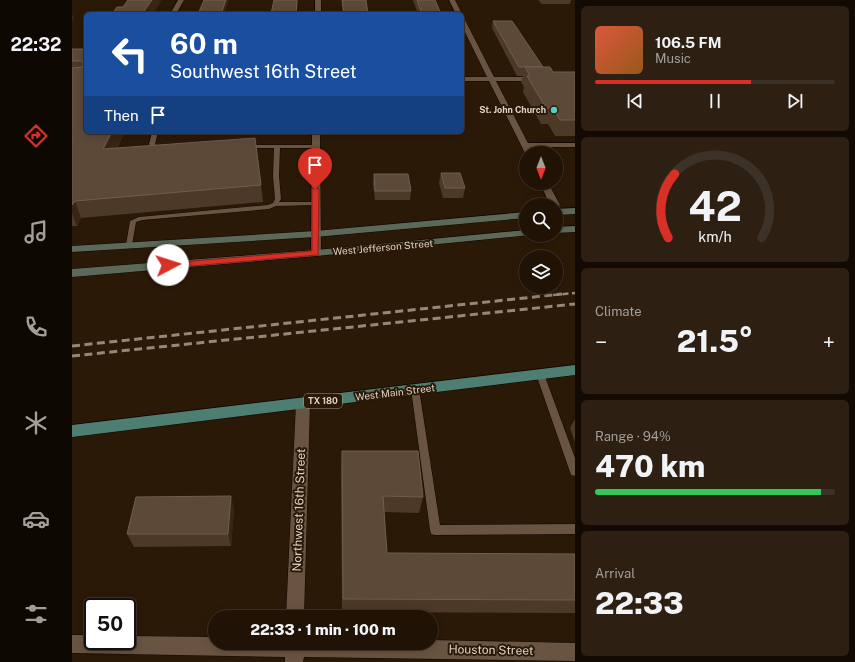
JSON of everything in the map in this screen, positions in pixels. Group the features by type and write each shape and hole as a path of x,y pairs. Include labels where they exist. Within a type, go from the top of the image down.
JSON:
{"main road":[{"path":"563,209 575,210"},
{"name":"West Jefferson Street","path":"72,249 315,234 519,216"},
{"path":"563,230 575,229"},
{"name":"West Jefferson Street","path":"72,273 316,254 519,234"},
{"name":"West Main Street","path":"72,431 575,370"}],"street":[{"path":"174,12 181,0"},
{"path":"318,0 318,12"},
{"path":"452,0 458,12"},
{"path":"464,24 525,145"},
{"path":"464,79 545,79"},
{"path":"316,134 316,254"},
{"name":"Northwest 16th Street","path":"296,610 303,403"},
{"name":"Houston Street","path":"72,644 208,648"},
{"name":"Houston Street","path":"294,650 575,652"}],"lane":[{"path":"154,134 152,144 157,150 171,151"},
{"path":"525,145 575,145"},
{"path":"275,204 278,199 276,176 277,146"},
{"path":"241,147 316,146"},
{"path":"129,245 133,221 141,218 269,207 275,204 315,204"},
{"path":"540,374 575,472"},
{"path":"414,390 436,530 575,529"}],"building":[{"path":"128,0 152,0 143,12 113,12 117,7 123,7"},
{"path":"204,0 226,0 222,12 199,12"},
{"path":"274,0 297,0 296,12 271,12"},
{"path":"342,0 366,0 368,12 344,12"},
{"path":"417,0 435,0 440,12 421,12"},
{"path":"493,21 512,21 543,67 519,67"},
{"path":"72,49 84,49 84,134 111,134 103,149 255,138 261,185 75,201 72,205 72,68 83,67 83,62 72,61"},
{"path":"525,67 550,67 553,72 575,72 575,120 560,120 553,108 546,108 527,76 530,76"},
{"path":"441,173 460,173 465,188 445,188"},
{"path":"374,174 408,174 411,191 375,191"},
{"path":"342,451 418,451 423,497 383,496 387,553 575,554 575,600 343,599"},
{"path":"231,496 228,534 127,534 136,497"}],"railway":[{"path":"553,295 575,293"},
{"path":"72,346 562,294"},
{"path":"72,356 575,304"}],"place":[{"name":"St. John Church","path":"554,110"}],"route":[{"path":"168,265 316,254 315,189"}]}
